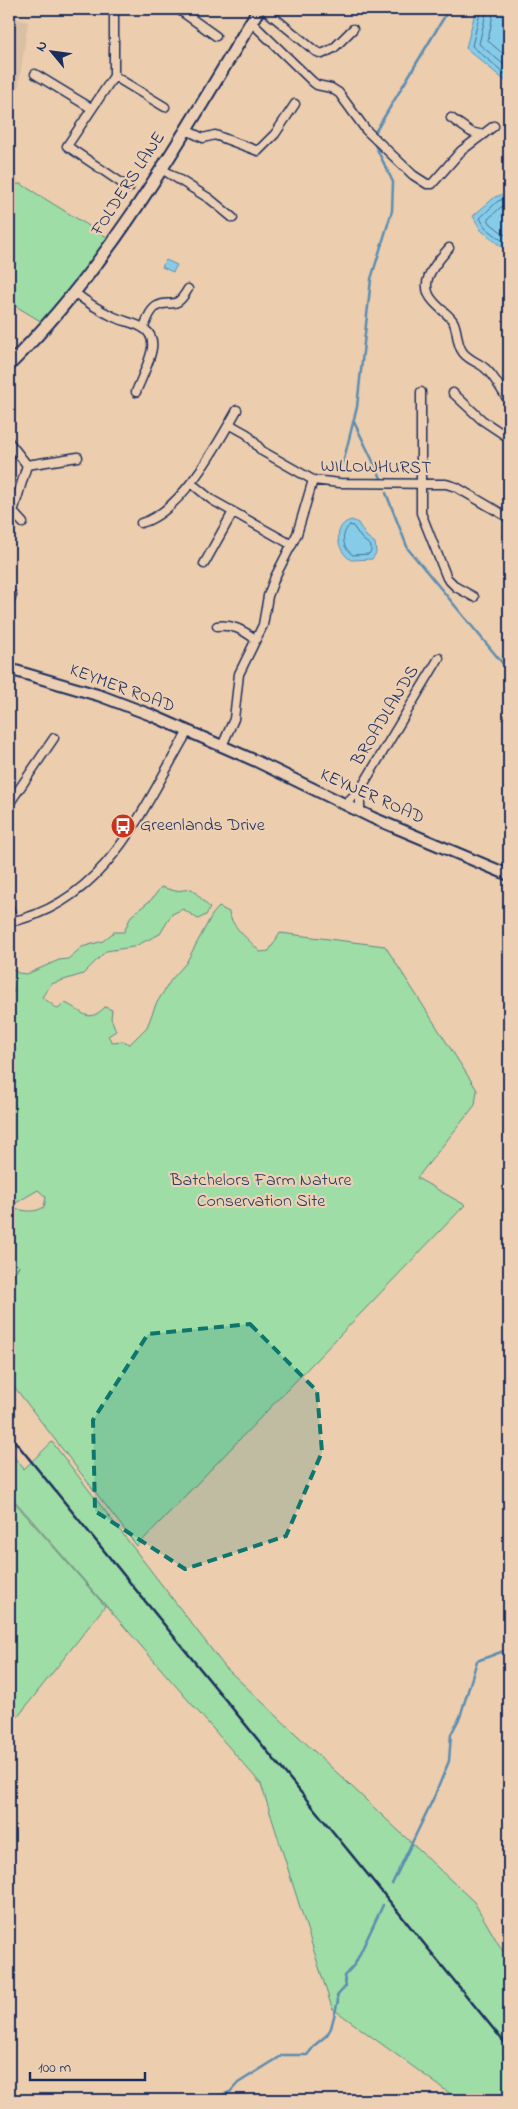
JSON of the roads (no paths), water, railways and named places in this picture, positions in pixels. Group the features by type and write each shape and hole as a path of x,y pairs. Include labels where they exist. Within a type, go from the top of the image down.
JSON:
{"main road":[{"name":"FOLDERS LANE","path":"9,364 45,328 115,240 186,130 259,9"}],"street":[{"path":"114,9 114,76 67,146 129,188"},
{"path":"178,9 216,36"},
{"path":"264,9 315,51 322,54 334,48 352,30"},
{"path":"251,22 313,82 339,93 372,135 413,175 427,184 432,184 467,147 494,126"},
{"path":"35,74 91,108"},
{"path":"114,76 165,107"},
{"path":"186,130 203,138 215,136 258,151 275,134 295,104"},
{"path":"451,118 467,130 483,135"},
{"path":"467,130 467,147"},
{"path":"162,168 233,218"},
{"path":"449,248 434,265 427,278 427,288 432,300 455,324 462,352 486,368 509,401"},
{"path":"144,328 158,305 175,304 188,289"},
{"path":"74,292 114,317 148,331 152,349 136,392"},
{"path":"421,392 421,513 447,578 456,587 474,597"},
{"path":"453,393 482,420 509,438"},
{"path":"142,522 153,520 191,483 237,410"},
{"path":"229,424 247,434 262,450 313,480"},
{"path":"9,442 27,465"},
{"path":"27,465 78,457"},
{"path":"23,523 11,512 27,465"},
{"name":"WILLOWHURST","path":"222,746 234,719 239,674 263,625 274,576 292,545 313,480 340,483 446,484 456,487 509,518"},
{"path":"191,483 212,500 292,545"},
{"path":"204,564 233,512"},
{"path":"217,626 224,625 240,628 255,639"},
{"name":"BROADLANDS","path":"345,804 360,790 439,658"},
{"name":"KEYMER ROAD","path":"9,669 101,696 151,715 222,746"},
{"path":"9,907 11,922 46,910 66,900 104,868 122,843 188,731"},
{"path":"9,804 54,738"},
{"name":"KEYNER ROAD","path":"222,746 360,811 509,875"},
{"name":"BROADLANDS","path":"360,790 360,811"}],"water":[{"path":"476,9 509,9 509,84 466,48"},
{"path":"509,192 509,253 481,230 473,216 495,197"},
{"path":"166,260 177,265 173,272 162,267"},
{"path":"352,520 358,523 366,536 375,543 376,553 372,559 351,560 342,551 338,538 339,532 346,522"}],"waterway":[{"path":"374,134 449,9"},
{"path":"343,463 357,407 371,279 392,211 393,182 373,141"},
{"path":"354,422 381,478"},
{"path":"386,493 408,549 509,671"},
{"path":"392,1884 435,1795 449,1761 451,1734 460,1717 477,1661 509,1649"},
{"path":"208,2100 230,2092 238,2083 283,2055 307,2055 327,2035 331,2028 338,2001 337,1996 346,1986 344,1976 355,1964 383,1905"},
{"path":"143,2100 147,2096 165,2100"}],"railway":[{"path":"9,1434 509,2048"}],"place":[{"name":"Greenlands Drive","path":"123,826"}],"park label":[{"name":"Batchelors Farm Nature Conservation Site","path":"261,1191"}]}
